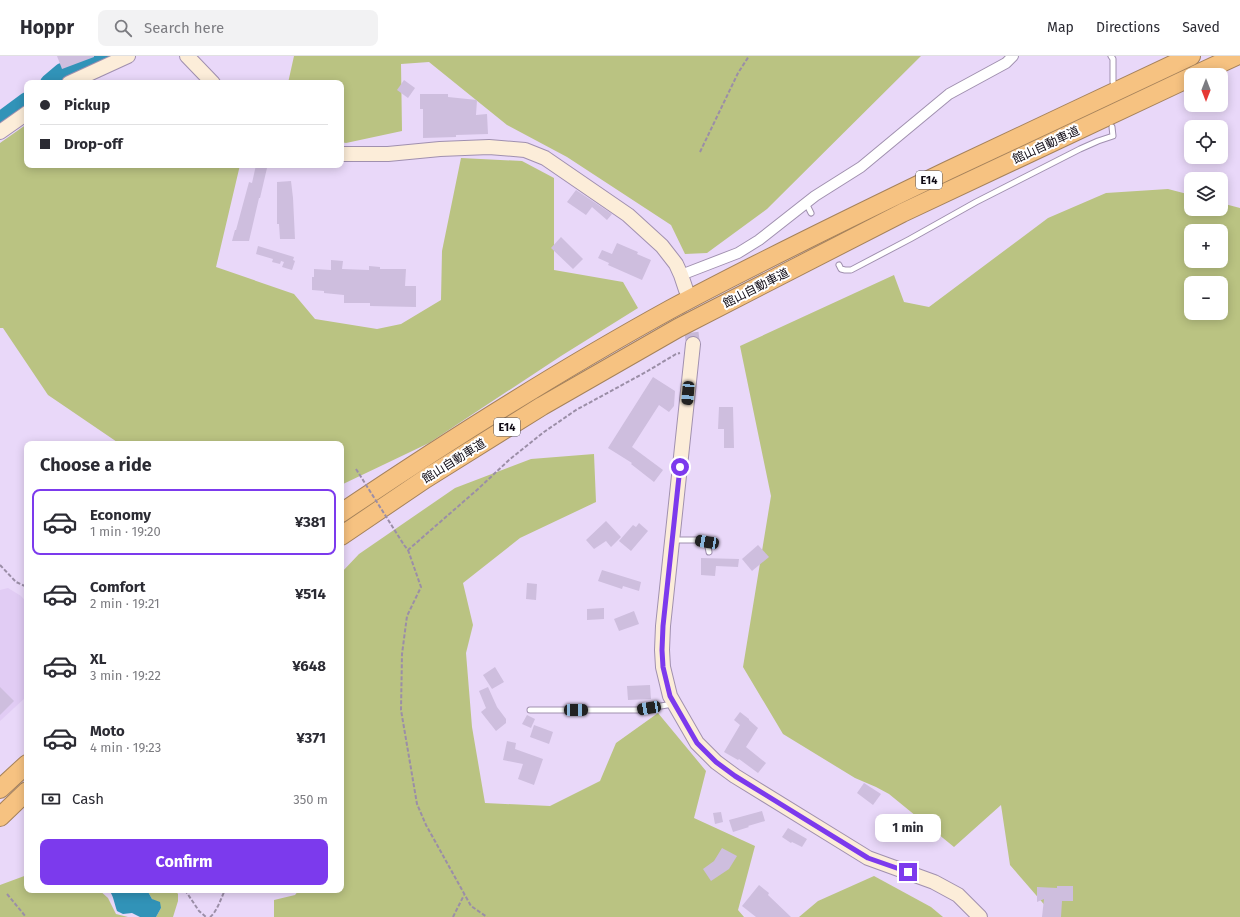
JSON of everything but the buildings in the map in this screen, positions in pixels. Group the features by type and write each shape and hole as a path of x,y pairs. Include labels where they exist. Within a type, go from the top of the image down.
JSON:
{"highway":[{"name":"館山自動車道","path":"344,511 420,459 539,385 671,309 790,248 1190,56"},
{"path":"1210,68 1236,56"},
{"name":"館山自動車道","path":"344,534 425,479 542,406 678,328 902,213 1184,80"},
{"path":"0,789 24,767"},
{"path":"0,817 24,794"}],"street":[{"path":"76,80 128,56"},
{"path":"187,56 210,80"},
{"path":"681,275 738,253 759,240 814,196 862,167 949,94 1006,63 1013,56"},
{"path":"0,132 24,115"},
{"path":"344,154 388,154 440,149 489,147 525,150 545,158 628,215 662,246 676,264 686,290"},
{"path":"693,346 663,626 662,650 665,675 670,696 674,704 697,743 716,762 735,776 868,858 934,882 958,895 980,917"}],"lane":[{"path":"1111,56 1113,59 1113,82"},
{"path":"839,266 841,269 851,270 976,202 1080,149 1112,136 1112,127"},
{"path":"806,203 811,213"},
{"path":"672,540 697,540 707,542 709,552"},
{"path":"530,710 636,710 674,704"}],"path":[{"path":"700,152 738,73 749,56"},
{"path":"408,550 509,460 544,432 576,410 693,346"},
{"path":"356,469 408,550 421,587 407,616 402,654 401,710 417,804 426,825 464,895 471,906 487,917"},
{"path":"0,565 16,582 24,586"},
{"path":"187,893 199,911 206,917"},
{"path":"210,917 215,911 224,893"},
{"path":"7,894 26,917"},
{"path":"453,917 464,895"}],"shaded area":[{"path":"8,588 24,600 24,699 0,721 0,590"}],"green space":[{"path":"294,56 921,56 767,209 707,253 685,254 671,225 567,157 507,125 429,62 401,64 402,131 346,143 344,143 344,80 289,80"},
{"path":"24,126 24,168 239,168 216,267 294,294 315,319 377,329 401,324 441,300 442,251 461,158 522,161 554,178 554,270 623,282 638,308 561,356 429,443 344,484 344,441 116,441 48,395 3,328 0,328 0,143"},
{"path":"1168,189 1184,193 1184,216 1228,216 1228,205 1240,208 1240,917 1055,917 1010,865 1001,805 954,847 889,794 855,778 783,734 743,667 771,496 740,346 894,275 904,302 929,307 1048,218 1106,193"},
{"path":"594,454 596,502 520,538 463,583 473,625 466,653 472,727 485,803 550,806 600,781 616,743 658,713 706,771 694,818 755,846 738,910 744,917 274,917 274,900 295,895 297,893 344,893 344,570 359,554 455,488 531,459"},
{"path":"24,876 24,893 102,893 108,898 116,914 128,917 0,917 0,885"},
{"path":"874,876 931,907 943,917 799,917 818,901"},
{"path":"149,893 177,893 178,901 173,917 156,917 161,908 152,899"}],"water":[{"path":"110,893 149,893 152,899 160,902 161,908 156,917 140,917 132,913 123,914 117,911"}],"waterway":[{"path":"53,80 62,72 90,65 110,56"},
{"path":"0,121 24,103"}],"tunnel":[{"path":"686,291 693,344"}],"route":[{"path":"680,467 663,626 662,650 663,667 670,696 674,704 697,743 716,762 735,776 868,858 908,872"}]}
